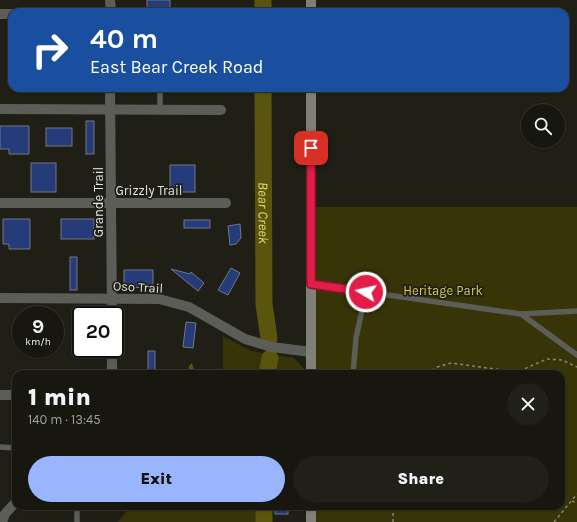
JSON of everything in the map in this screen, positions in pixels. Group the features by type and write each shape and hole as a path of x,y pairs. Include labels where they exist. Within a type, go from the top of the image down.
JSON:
{"main road":[{"path":"311,92 311,370"},
{"path":"311,510 311,522"}],"street":[{"name":"Grande Trail","path":"110,92 112,306"},
{"path":"0,109 221,110"},
{"name":"Grizzly Trail","path":"0,203 226,203"},
{"name":"Oso Trail","path":"0,298 159,299 189,307 245,339 272,347 311,352"},
{"path":"112,358 112,370"},
{"path":"0,394 12,395"},
{"path":"2,522 4,514 12,506"}],"lane":[{"path":"160,92 160,110"},
{"path":"311,284 521,314 577,311"},
{"path":"353,370 356,338 366,292"},
{"path":"521,314 577,355"},
{"path":"0,447 12,448"},
{"path":"77,510 77,522"}],"path":[{"path":"522,370 547,359 562,360 577,367"},
{"path":"433,370 437,367 451,363 502,370"},
{"path":"565,509 577,494"},
{"path":"572,501 577,503"},
{"path":"393,522 394,510"},
{"path":"554,522 564,510"}],"green space":[{"name":"Heritage Park","path":"308,207 577,207 577,522 307,522 307,510 565,510 565,370 308,370"},
{"path":"223,336 251,351 294,358 304,369 304,370 223,370"},
{"path":"128,510 261,510 260,519 258,522 118,522"}],"shaded area":[{"path":"192,363 194,370 188,370 189,366"}],"building":[{"path":"147,0 170,0 170,8 147,8"},
{"path":"86,121 94,121 94,154 86,154"},
{"path":"0,126 29,126 29,154 9,154 9,149 0,149"},
{"path":"46,128 72,128 72,146 46,146"},
{"path":"31,163 56,163 56,192 31,192"},
{"path":"170,165 195,165 195,192 170,192"},
{"path":"3,219 30,219 30,249 9,249 9,244 3,244"},
{"path":"61,219 94,219 94,239 61,239"},
{"path":"184,220 210,220 210,228 184,228"},
{"path":"240,224 241,238 236,244 230,245 228,226"},
{"path":"70,257 77,257 77,290 70,290"},
{"path":"231,268 240,273 228,295 218,290"},
{"path":"171,269 190,274 191,272 204,283 198,291"},
{"path":"124,270 153,270 153,287 124,288"},
{"path":"186,322 196,323 193,348 183,347"},
{"path":"148,351 155,351 155,370 148,370"},
{"path":"275,510 288,510 288,514 275,514"}],"waterway":[{"name":"Bear Creek","path":"263,0 263,8"},
{"name":"Bear Creek","path":"263,92 264,304 269,338"},
{"name":"Bear Creek","path":"268,370 270,358"},
{"name":"Bear Creek","path":"264,510 264,522"}],"route":[{"path":"311,148 311,284 366,292"}]}
